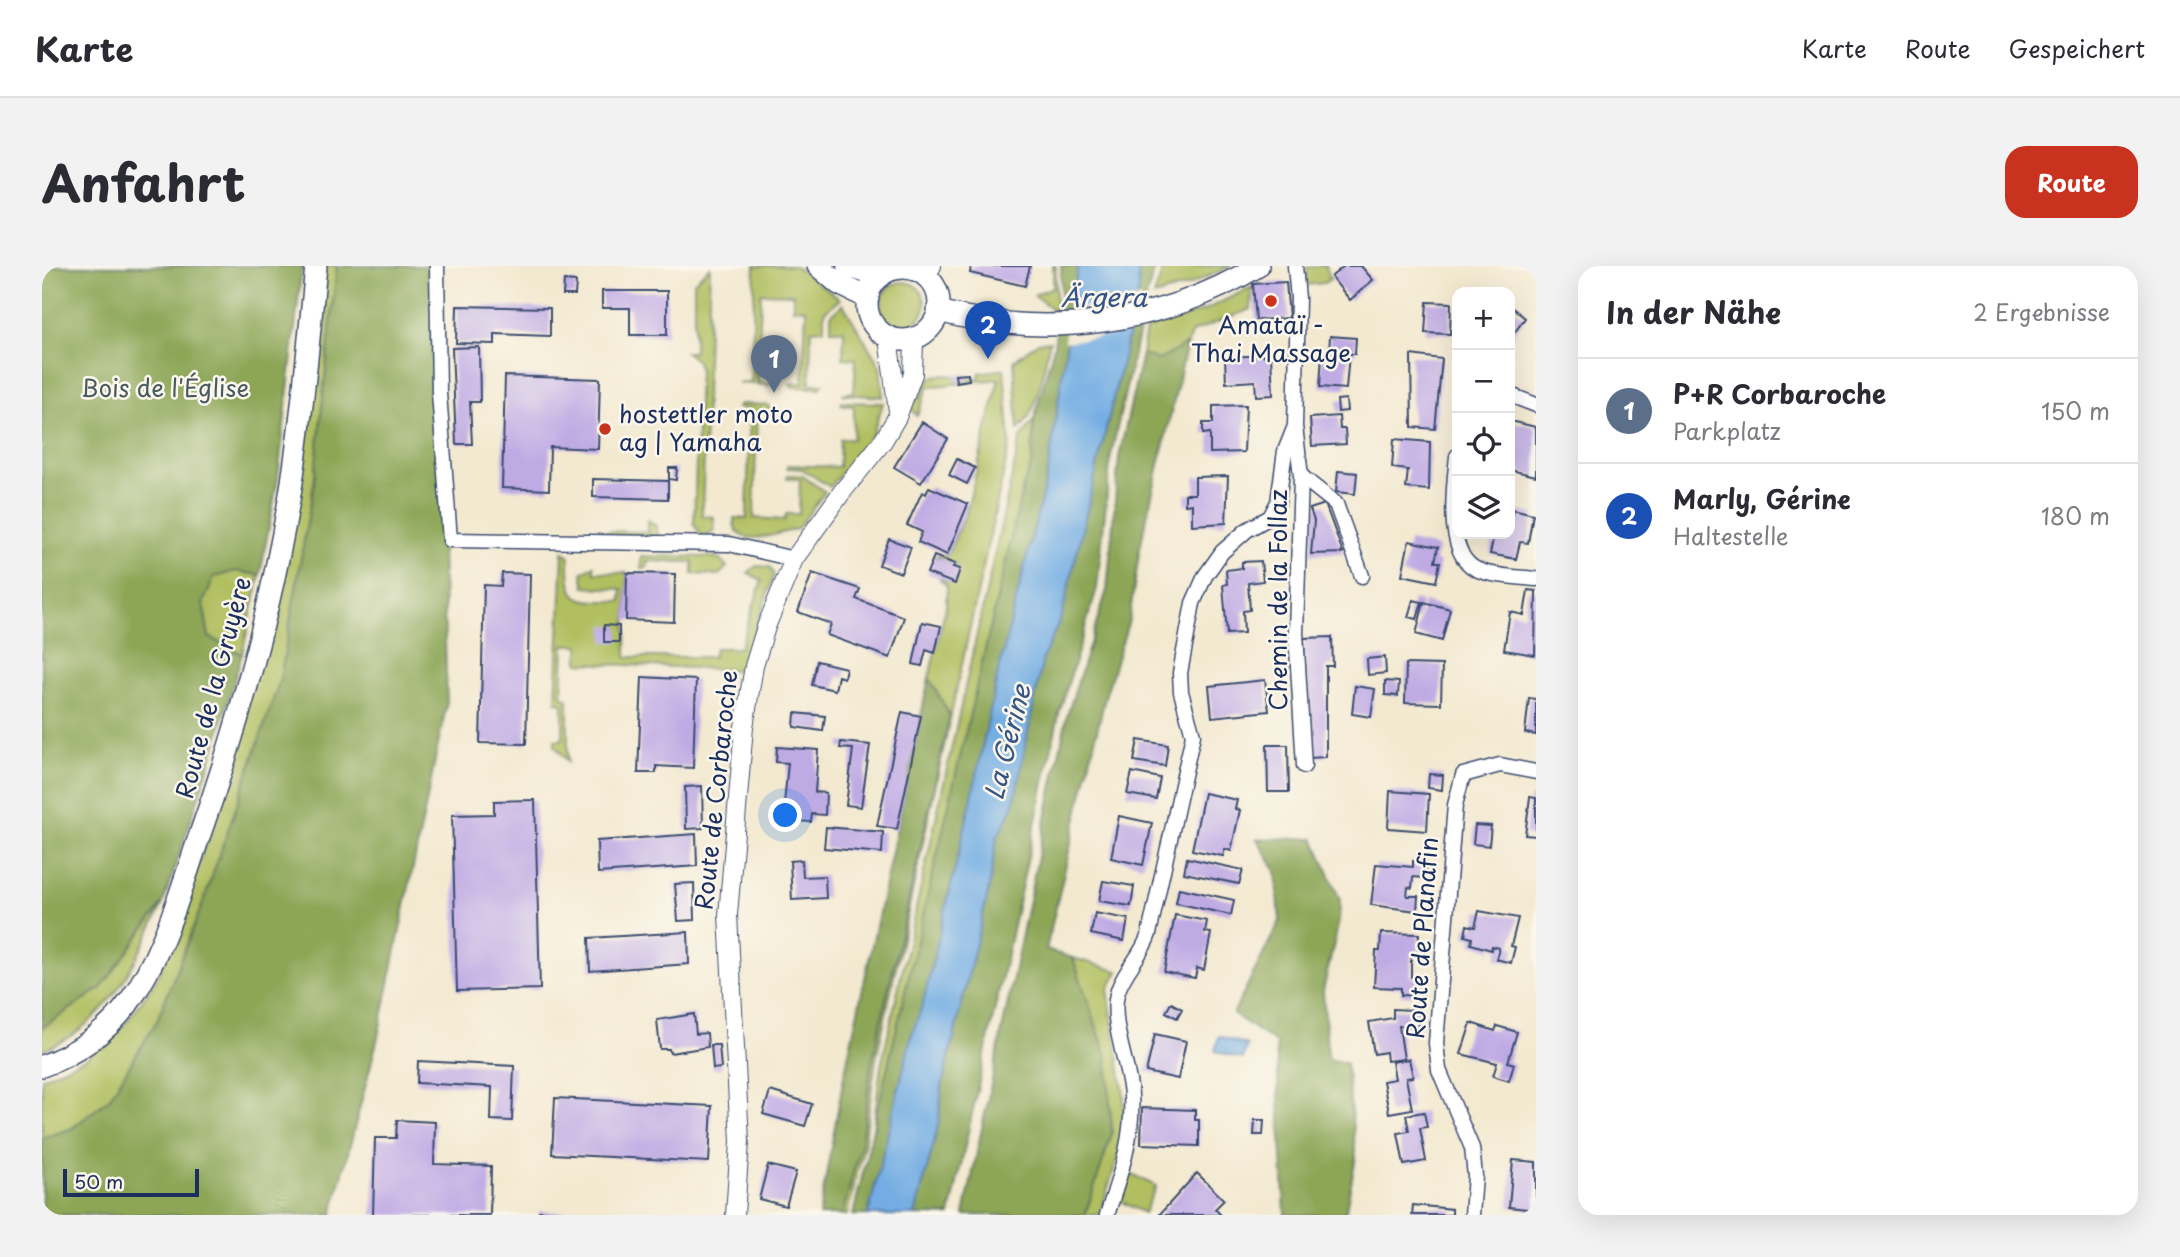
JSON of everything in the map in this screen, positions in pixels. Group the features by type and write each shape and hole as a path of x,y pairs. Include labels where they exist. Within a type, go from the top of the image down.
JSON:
{"main road":[{"name":"Route de la Gruyère","path":"42,1066 70,1054 106,1028 140,985 175,908 219,779 259,642 292,483 316,266"},
{"path":"818,266 839,284 867,298"},
{"path":"848,266 880,277"},
{"path":"938,311 968,319 1039,326 1115,320 1161,309 1201,295 1258,266"},
{"path":"904,267 928,271 935,289 938,311 929,328 914,339 897,341 888,338 876,327 869,313 867,298 880,277 904,267"}],"street":[{"path":"437,266 439,393 450,540 729,544 794,559"},
{"name":"Chemin de la Follaz","path":"1295,266 1298,299 1295,426 1301,476 1296,633 1304,766"},
{"path":"888,338 898,411"},
{"name":"Route de Corbaroche","path":"734,1215 740,1141 728,915 739,777 754,666 794,559 883,442 913,374 914,339"},
{"path":"1515,397 1536,405"},
{"path":"1107,1215 1130,1138 1131,1095 1116,1010 1117,994 1127,973 1143,953 1149,933 1193,734 1181,692 1180,673 1193,603 1205,576 1222,552 1247,530 1270,517 1279,502 1285,452 1295,426"},
{"name":"Chemin de la Follaz","path":"1301,476 1336,504 1362,576"},
{"path":"1455,476 1451,507 1462,558 1479,571 1536,579"},
{"name":"Route de Planafin","path":"1472,1215 1475,1176 1472,1148 1439,1070 1436,1043 1455,805 1463,775 1500,765 1536,772"}],"green space":[{"name":"Bois de l'Église","path":"42,266 302,266 278,478 260,575 236,571 214,577 203,603 209,637 242,654 210,763 163,903 101,988 42,1028"},
{"path":"323,266 337,266 314,483 280,680 204,900 157,1021 109,1099 71,1129 42,1138 42,1078 86,1058 129,1019 157,978 176,931 237,751"},
{"path":"337,266 433,266 447,702 378,1037 332,1215 42,1215 42,1138 71,1129 109,1099 157,1021 204,900 280,680 314,483"},
{"path":"755,266 795,266 840,299 824,312 824,329 811,330 810,384 823,384 820,388 792,387 790,383 803,383 806,309 793,308 793,294 761,293 758,382 770,385 738,383 751,382"},
{"path":"1053,266 1056,266 1056,312 1034,295 1053,287"},
{"path":"1061,266 1078,266 1048,472 998,673 923,1004 912,1034 868,1215 853,1215 1023,487 1032,464 1034,419 1054,346 1061,297"},
{"path":"1138,266 1156,266 1148,290 1111,455 1097,588 1059,714 950,1215 915,1215 938,1126 942,1086 988,893 997,837 1013,807 1043,658 1062,615 1139,290"},
{"path":"1164,266 1231,266 1187,286 1154,296"},
{"path":"1307,266 1326,266 1330,279 1324,283 1306,285"},
{"path":"710,267 702,516 714,517 714,530 706,537 701,536 694,524 699,369 697,361 686,352 694,352 694,282"},
{"path":"903,282 919,288 925,304 919,320 903,326 887,320 881,304 887,288"},
{"path":"1252,287 1251,309 1192,332 1187,344 1158,361 1142,354 1146,329 1203,311"},
{"path":"843,304 880,366 883,397 842,394 854,392 856,359 843,358 844,330 831,330 831,315"},
{"path":"1050,341 1036,401 1018,430 1014,361 1038,342"},
{"path":"1187,344 1140,547 1129,620 1105,697 1046,950 1073,958 1107,1057 1112,1133 1085,1215 964,1215 1067,716 1107,590 1119,457 1142,354 1159,360"},
{"path":"1004,369 1010,443 875,1064 864,1146 847,1215 842,1215 861,1144 871,1066 950,716 929,678 946,606 947,586 939,578 948,581 955,564 934,556 947,555 966,514 999,379 928,387 917,416 911,409 915,397 920,397 930,379 944,375 980,378 979,373"},
{"path":"842,402 883,403 873,433 830,487 802,469 787,468 787,465 839,467 840,439 853,439 854,406 841,405"},
{"path":"740,404 768,405 770,410 757,410 754,518 785,520 786,514 799,514 800,479 787,479 788,475 801,475 825,492 797,529 758,538 741,535 736,528 734,518 747,518 750,409 737,408"},
{"path":"1034,419 1032,464 1023,487 870,1152 881,1066 1020,440"},
{"path":"648,520 657,527 658,538 591,537 591,531 648,532"},
{"path":"563,552 569,555 573,591 584,599 621,601 622,589 585,587 582,573 594,565 594,572 627,573 626,657 713,657 715,648 740,648 762,580 748,573 756,566 770,567 774,575 741,670 579,663 579,645 564,645 562,696 568,699 568,762 555,746 555,740 563,739 563,703 556,702"},
{"path":"641,556 713,557 720,559 727,567 719,575 693,574 693,562 647,561 647,568 641,568"},
{"path":"236,571 260,575 242,654 209,637 203,603 214,577"},
{"path":"929,678 950,716 871,1066 861,1144 842,1215 819,1215 843,1081"},
{"path":"1314,838 1340,900 1339,921 1323,991 1328,1059 1346,1063 1356,1157 1345,1215 1285,1215 1276,1043 1233,1014 1280,921 1276,871 1257,839"},
{"path":"163,903 130,969 102,1009 85,1026 65,1040 42,1050 42,1028 101,988"},
{"path":"1073,958 1118,971 1108,990 1124,1096 1124,1139 1099,1215 1085,1215 1112,1133 1107,1058"},
{"path":"1128,1173 1156,1186 1144,1213 1118,1200"}],"water":[{"name":"Ärgera","path":"1078,266 1138,266 1139,290 1062,615 1043,658 1013,807 997,837 988,893 942,1086 938,1126 915,1215 868,1215 912,1034 923,1003 970,806 998,673 1048,472"},
{"path":"1219,1036 1247,1045 1243,1059 1215,1051"}],"pier":[{"path":"1141,298 1132,333 1064,342 1068,309"}],"building":[{"path":"971,266 1030,266 1025,286 970,273"},
{"path":"1344,266 1361,266 1373,280 1350,300 1331,277"},
{"path":"564,281 576,282 575,295 563,295"},
{"name":"Amataï - Thai Massage","path":"1286,282 1289,318 1256,320 1253,284"},
{"path":"602,291 667,291 667,335 630,335 630,308 602,308"},
{"path":"1427,302 1451,303 1450,334 1425,333"},
{"path":"457,306 550,308 550,336 495,334 495,344 456,343"},
{"path":"1515,310 1525,318 1515,332"},
{"path":"1330,336 1356,338 1355,354 1349,354 1346,389 1320,387 1322,353 1329,353"},
{"path":"479,347 480,402 470,402 472,444 456,444 452,348"},
{"path":"1271,355 1273,395 1256,396 1255,381 1226,383 1225,357"},
{"path":"1411,355 1442,359 1435,429 1412,427"},
{"path":"968,374 969,380 956,382 955,375"},
{"path":"505,376 600,379 598,449 550,447 549,490 502,488"},
{"path":"1346,399 1347,411 1338,412 1337,400"},
{"path":"1246,405 1244,452 1210,453 1210,433 1203,434 1203,423 1213,423 1213,406"},
{"path":"1339,416 1340,429 1345,429 1346,444 1312,446 1310,418"},
{"path":"922,422 948,439 921,483 894,467"},
{"path":"1515,422 1536,427 1536,476 1515,471"},
{"path":"1394,439 1430,442 1429,490 1406,488 1408,470 1392,468"},
{"path":"957,459 975,468 967,484 949,475"},
{"path":"669,468 677,468 676,480 669,479"},
{"path":"1338,471 1357,473 1355,494 1336,492"},
{"path":"1228,476 1226,523 1192,525 1192,504 1185,505 1185,494 1195,494 1195,477"},
{"path":"593,479 668,481 668,499 593,497"},
{"path":"929,487 968,504 947,555 918,542 922,532 907,525 922,492 926,494"},
{"path":"1325,504 1343,553 1311,554 1314,521 1310,509"},
{"path":"1515,510 1533,514 1528,543 1520,542 1516,559 1490,554 1493,539 1515,539"},
{"path":"889,539 911,547 901,573 879,565"},
{"path":"1409,541 1438,547 1435,562 1440,562 1436,582 1402,575"},
{"path":"934,556 955,564 953,567 960,569 955,584 927,573"},
{"path":"1261,561 1263,581 1248,583 1250,610 1243,611 1244,633 1227,634 1223,585 1227,584 1226,570 1242,568 1242,562"},
{"path":"502,573 530,574 526,744 480,743 484,585 501,586"},
{"path":"627,573 675,574 674,622 626,620"},
{"path":"812,573 860,589 856,599 904,617 890,658 827,635 831,624 798,612"},
{"path":"1528,590 1536,591 1535,655 1504,650 1510,612 1524,615"},
{"path":"1413,600 1422,602 1417,619 1408,617"},
{"path":"1424,602 1450,609 1442,641 1416,634"},
{"path":"922,622 941,626 935,653 926,650 922,666 913,664"},
{"path":"604,625 619,626 619,642 604,642"},
{"path":"1332,637 1333,666 1326,666 1326,757 1309,758 1304,638"},
{"path":"1385,657 1386,673 1368,675 1367,659"},
{"path":"817,661 846,668 844,678 838,676 835,690 812,685"},
{"path":"1406,664 1442,665 1441,704 1405,703"},
{"path":"642,677 696,680 693,768 656,766 656,773 638,773"},
{"path":"1265,680 1269,711 1212,717 1209,686"},
{"path":"1385,681 1399,682 1398,696 1385,695"},
{"path":"1355,686 1375,689 1371,717 1352,714"},
{"path":"1529,698 1536,699 1536,735 1525,733"},
{"path":"902,712 921,716 897,829 877,826"},
{"path":"795,713 825,716 823,731 794,727"},
{"path":"1138,740 1168,745 1165,766 1134,761"},
{"path":"841,742 870,745 861,807 846,805 853,749 840,748"},
{"path":"1267,745 1288,745 1289,792 1268,792"},
{"path":"777,747 818,750 815,792 826,793 825,815 812,814 811,822 779,820 780,804 784,804 788,763 776,762"},
{"path":"1132,772 1160,778 1156,799 1127,794"},
{"path":"1429,774 1443,775 1442,790 1428,788"},
{"path":"702,786 703,828 686,829 685,787"},
{"path":"1390,791 1429,794 1427,831 1388,828"},
{"path":"1204,793 1237,800 1235,809 1240,810 1231,851 1225,849 1223,856 1192,850"},
{"path":"1530,797 1536,798 1536,836 1525,835"},
{"path":"535,800 540,989 457,991 452,815 494,814 494,801"},
{"path":"1119,816 1152,823 1143,865 1111,858"},
{"path":"1475,825 1491,826 1489,846 1473,844"},
{"path":"826,827 883,832 882,853 824,848"},
{"path":"696,834 697,866 598,873 597,841"},
{"path":"1187,858 1243,870 1239,884 1184,873"},
{"path":"802,860 803,877 825,876 826,898 792,900 790,861"},
{"path":"1413,861 1426,862 1425,878 1413,877 1412,888 1408,887 1407,896 1418,896 1417,911 1371,905 1376,864 1413,867"},
{"path":"1103,881 1134,886 1131,906 1099,901"},
{"path":"694,883 695,920 678,921 675,884"},
{"path":"1179,888 1234,900 1231,915 1176,903"},
{"path":"1479,911 1518,918 1511,946 1515,947 1511,963 1496,959 1499,948 1492,946 1491,950 1471,944 1472,938 1465,936 1467,925 1475,927"},
{"path":"1095,913 1128,919 1124,941 1091,934"},
{"path":"1175,915 1207,921 1205,932 1211,933 1204,970 1197,968 1195,978 1164,972"},
{"path":"688,932 689,964 590,971 589,938"},
{"path":"1381,933 1419,934 1418,956 1411,956 1411,977 1424,978 1423,996 1401,995 1401,988 1374,987 1376,951 1380,951"},
{"path":"1171,1003 1182,1009 1177,1018 1166,1012"},
{"path":"1411,1006 1421,1007 1420,1026 1399,1026 1404,1059 1387,1061 1386,1052 1374,1054 1369,1022 1393,1018 1393,1009 1411,1010"},
{"path":"694,1014 696,1034 707,1033 708,1047 670,1053 669,1049 660,1049 657,1020"},
{"path":"1471,1023 1495,1031 1497,1026 1517,1032 1508,1062 1514,1064 1509,1081 1493,1076 1497,1063 1461,1054"},
{"path":"1155,1034 1186,1041 1178,1079 1146,1072"},
{"path":"711,1045 719,1045 721,1068 713,1069"},
{"path":"1409,1059 1413,1077 1406,1078 1412,1109 1389,1113 1383,1081 1395,1079 1392,1062"},
{"path":"418,1061 514,1066 512,1121 491,1120 492,1087 417,1083"},
{"path":"770,1091 812,1104 805,1126 763,1114"},
{"path":"555,1098 712,1106 709,1162 552,1154"},
{"path":"1142,1108 1195,1110 1195,1120 1199,1120 1199,1146 1141,1144"},
{"path":"1424,1112 1427,1127 1420,1128 1426,1161 1404,1165 1398,1133 1409,1131 1406,1115"},
{"path":"397,1120 435,1122 434,1164 491,1166 490,1215 373,1215 375,1138 396,1138"},
{"path":"1255,1120 1264,1120 1263,1135 1254,1135"},
{"path":"1513,1160 1536,1162 1536,1210 1509,1207"},
{"path":"768,1165 796,1172 786,1206 759,1199"},
{"path":"1197,1173 1224,1200 1215,1209 1221,1215 1159,1215"},
{"path":"1413,1205 1452,1209 1452,1215 1412,1215"},
{"path":"539,1211 573,1213 573,1215 539,1215"}],"place":[{"name":"Amataï - Thai Massage","path":"1271,301"},
{"name":"Marly, Gérine","path":"988,359"},
{"name":"P+R Corbaroche","path":"774,393"},
{"name":"hostettler moto ag | Yamaha","path":"605,429"}],"water label":[{"name":"La Gérine","path":"1008,742"}]}
